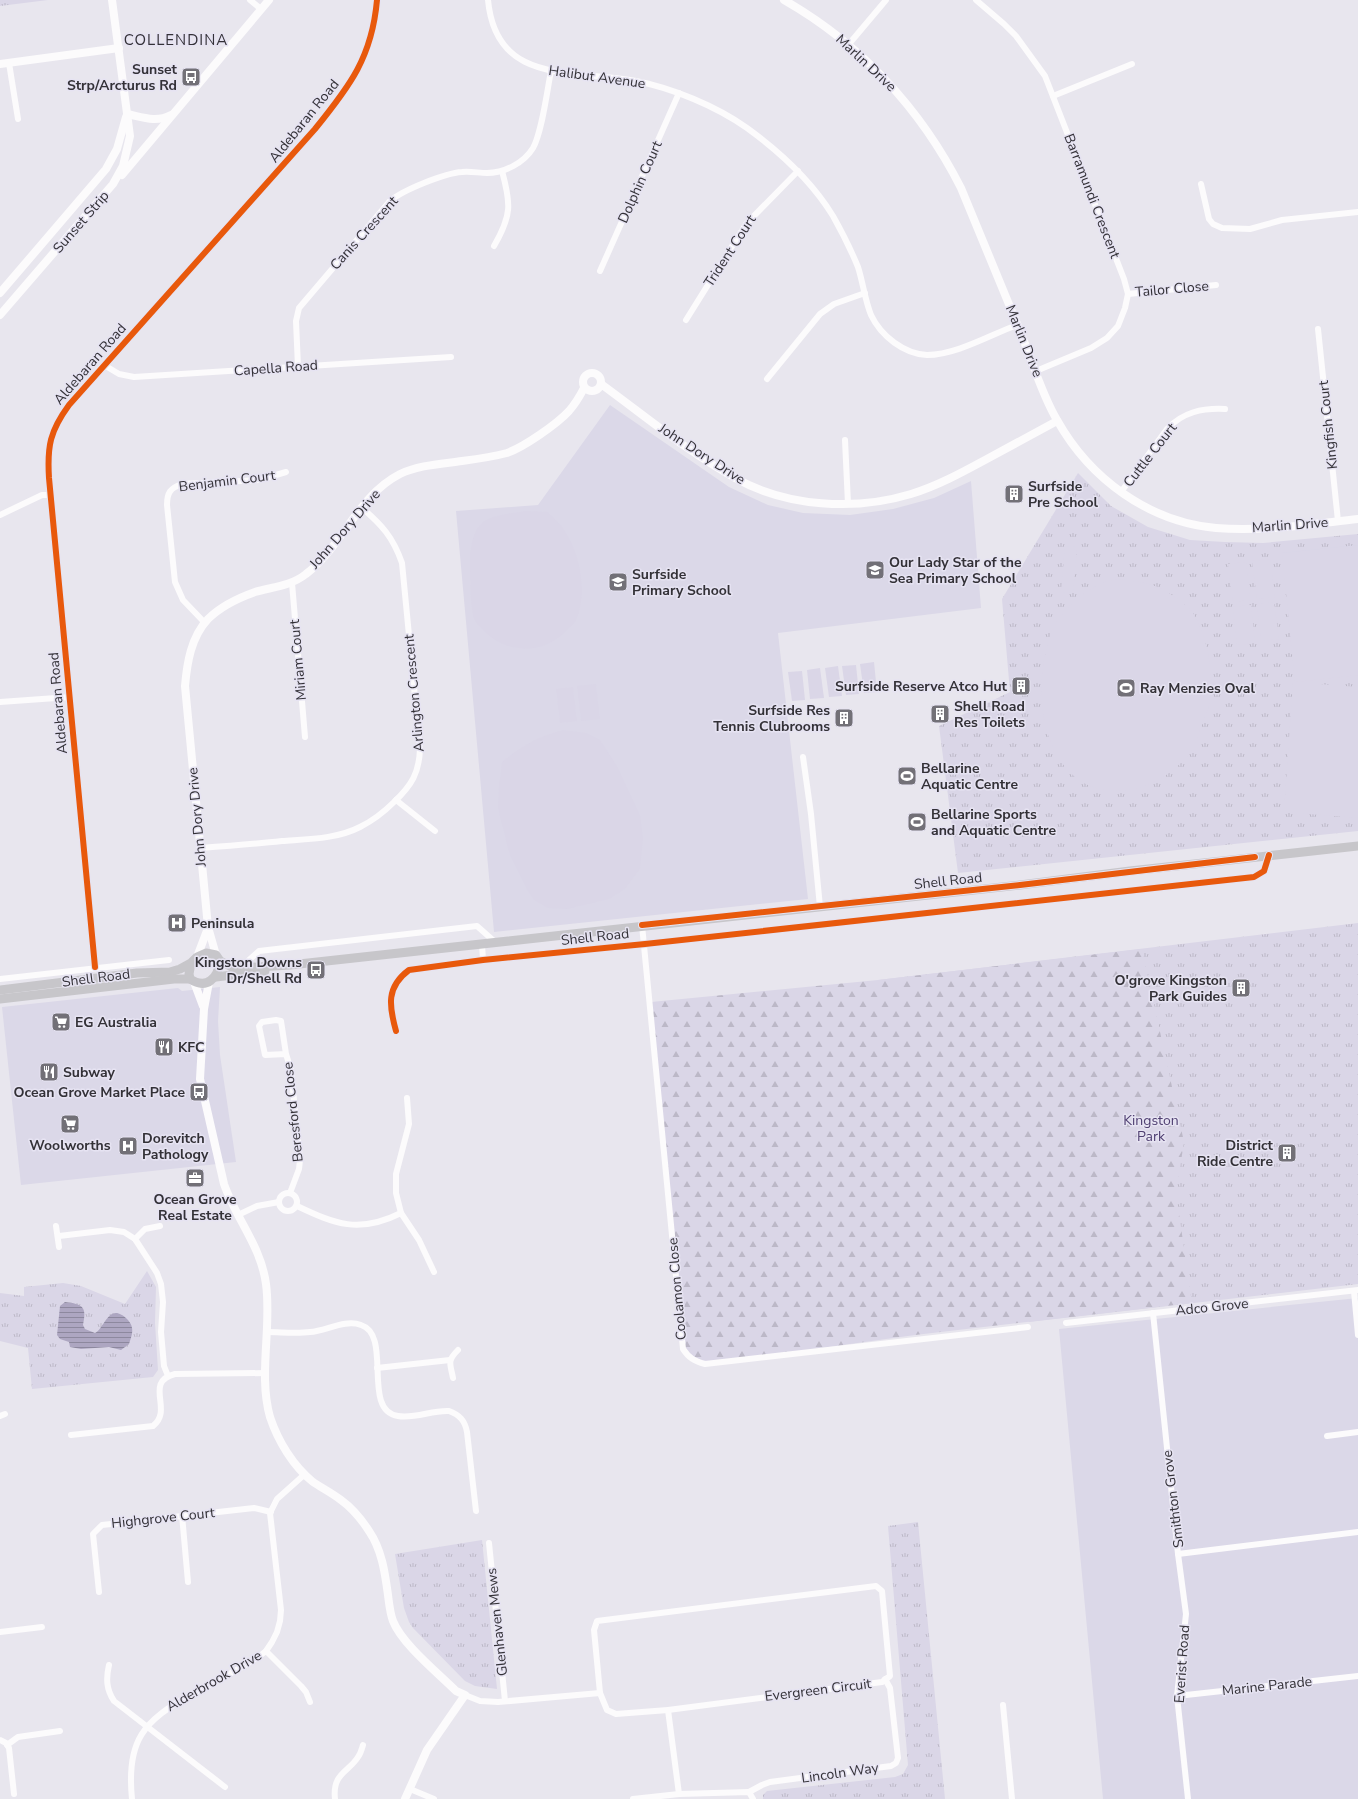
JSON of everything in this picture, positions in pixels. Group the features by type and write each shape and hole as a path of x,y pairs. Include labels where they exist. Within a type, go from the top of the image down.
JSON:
{"main road":[{"name":"Shell Road","path":"218,958 234,968 290,965 642,925 1020,885 1269,855 1358,846"},
{"path":"206,953 218,958 219,969 212,980 201,983 192,980 189,974 194,960 206,953"},
{"name":"Shell Road","path":"0,999 7,992 137,973 170,972 180,969 194,960"},
{"name":"Shell Road","path":"212,980 290,965"},
{"name":"Shell Road","path":"7,992 173,979 192,980"}],"street":[{"name":"Sunset Strip","path":"0,315 113,184 123,166 130,143 130,134 112,0"},
{"path":"250,0 261,9"},
{"path":"113,184 130,166 269,0"},
{"name":"Aldebaran Road","path":"94,967 51,495 48,457 49,443 58,419 69,405 315,130 334,105 359,70 367,51 372,34 377,0"},
{"name":"Halibut Avenue","path":"488,0 493,25 498,37 507,48 528,64 550,71 636,81 679,93 745,126 780,154 798,171 819,196 835,221 852,253 871,315 886,336 898,345 911,352 925,355 940,354 955,350 1017,325"},
{"name":"Marlin Drive","path":"784,0 820,22 849,44 890,83 915,114 947,161 974,219 1057,421 1082,456 1097,471 1121,492 1149,510 1168,518 1216,528 1254,529 1358,519"},
{"path":"849,44 886,0"},
{"name":"Barramundi Crescent","path":"976,0 1004,24 1026,48 1044,76 1054,96 1124,279 1128,294"},
{"path":"0,64 119,48"},
{"path":"10,63 18,119"},
{"path":"1054,96 1132,64"},
{"name":"Canis Crescent","path":"298,367 296,321 299,308 390,201 402,192 454,173 488,173 502,171 517,164 526,157 533,148 538,135 550,71"},
{"name":"Dolphin Court","path":"600,271 679,93"},
{"path":"127,114 157,120 168,116 175,111"},
{"name":"Sunset Strip","path":"0,293 108,166 118,146 127,114"},
{"path":"494,246 502,233 508,210 509,198 502,171"},
{"name":"Trident Court","path":"686,320 746,224 798,171"},
{"path":"1201,184 1209,219 1213,224 1222,228 1250,229 1282,220 1358,212"},
{"name":"Tailor Close","path":"1128,294 1216,285"},
{"path":"767,379 823,311 845,299 865,293"},
{"path":"1036,371 1091,348 1107,338 1118,326 1128,294"},
{"name":"Kingfish Court","path":"1318,329 1338,521"},
{"name":"Capella Road","path":"104,365 119,374 134,378 450,358"},
{"path":"589,374 599,376 601,384 595,391 590,392 584,388 582,384 583,379 589,374"},
{"name":"John Dory Drive","path":"601,384 696,453 736,478 757,488 799,500 827,504 848,504 889,499 932,487 954,477 1057,421"},
{"name":"John Dory Drive","path":"218,958 208,927 185,686 186,667 191,648 205,623 230,602 254,593 292,583 305,575 320,561 361,507 381,487 402,473 427,466 490,457 508,452 530,441 568,412 584,388"},
{"name":"Cuttle Court","path":"1121,492 1175,420 1198,411 1225,409"},
{"path":"845,440 848,504"},
{"name":"Benjamin Court","path":"205,623 183,600 175,582 167,505 168,494 171,489 182,484 259,480 286,472"},
{"path":"0,515 42,496 51,495"},
{"name":"Arlington Crescent","path":"200,848 331,836 360,827 376,817 396,800 410,785 416,775 420,749 402,563 390,536 381,524 361,507"},
{"name":"Miriam Court","path":"292,583 305,737"},
{"path":"0,702 70,697"},
{"path":"803,757 811,814 820,907"},
{"path":"396,800 435,831"},
{"name":"Shell Road","path":"396,1031 390,1012 391,996 400,976 409,970 483,960 645,944 1254,877 1264,871 1269,855"},
{"name":"Coolamon Close","path":"642,925 683,1349 691,1360 704,1364 1028,1327"},
{"path":"240,968 259,950 476,926 494,942"},
{"name":"John Dory Drive","path":"194,960 208,927"},
{"path":"482,944 483,960"},
{"name":"Shell Road","path":"0,979 94,967 169,960"},
{"path":"192,980 204,1009"},
{"path":"212,980 204,1009 200,1079 228,1197 254,1242 266,1284 266,1396 271,1418 281,1443 305,1474 313,1482 342,1500 370,1532 385,1572 393,1622 407,1643 456,1691 480,1701 505,1702 600,1693"},
{"name":"Beresford Close","path":"286,1054 265,1055 260,1026 262,1022 276,1020 281,1021 290,1070 300,1160 299,1169 290,1193"},
{"path":"407,1098 409,1124 396,1174 395,1184 400,1212 423,1246 434,1272"},
{"path":"290,1193 296,1197 296,1206 290,1211 284,1211 279,1205 279,1202 282,1196 290,1193"},
{"path":"238,1215 257,1206 279,1202"},
{"path":"296,1206 324,1219 358,1226 392,1217 400,1212"},
{"path":"56,1226 59,1236 59,1247"},
{"path":"135,1239 145,1229 160,1226"},
{"path":"59,1236 110,1230 124,1232 135,1239 157,1273 162,1284 163,1302 161,1332 164,1366 168,1376"},
{"path":"1356,1290 1358,1335"},
{"name":"Adco Grove","path":"1066,1323 1356,1290"},
{"name":"Smithton Grove","path":"1153,1313 1178,1554 1358,1532"},
{"path":"267,1332 310,1332 345,1324 360,1324 365,1327 373,1337 381,1401 383,1406 391,1414 406,1416 450,1411 456,1413 463,1420 467,1432 476,1511"},
{"path":"377,1368 450,1360 458,1350"},
{"path":"450,1360 453,1378"},
{"path":"71,1435 153,1426 159,1421 162,1414 159,1388 163,1380 168,1376 175,1374 266,1373"},
{"path":"1327,1436 1358,1432"},
{"path":"270,1512 277,1499 305,1474"},
{"name":"Highgrove Court","path":"98,1592 93,1534 98,1527 102,1525 254,1508 270,1512"},
{"name":"Alderbrook Drive","path":"132,1799 130,1776 131,1762 137,1744 146,1728 162,1711 246,1664 266,1651 277,1632 281,1610 270,1512"},
{"path":"182,1516 188,1582"},
{"name":"Glenhaven Mews","path":"489,1543 505,1702"},
{"name":"Everist Road","path":"1178,1554 1186,1614 1177,1696 1188,1799"},
{"name":"Evergreen Circuit","path":"876,1586 882,1591 890,1676 882,1682 668,1710 616,1714 607,1710 600,1693 594,1630 597,1621 876,1586"},
{"path":"0,1632 42,1627"},
{"path":"266,1651 302,1686 310,1702"},
{"path":"109,1665 106,1682 111,1697 146,1728 225,1787"},
{"name":"Marine Parade","path":"1177,1696 1358,1676"},
{"name":"Lincoln Way","path":"748,1792 770,1782 888,1767 896,1763 898,1758 890,1688 886,1679"},
{"path":"405,1799 427,1750 465,1696"},
{"path":"1003,1705 1012,1799"},
{"path":"668,1710 679,1794"},
{"path":"7,1745 18,1737 60,1731"},
{"path":"0,1740 9,1748 14,1794"},
{"path":"335,1799 336,1783 342,1772 358,1757 363,1745"},
{"path":"410,1789 434,1799"},
{"path":"633,1799 679,1794 748,1792 753,1799"}],"shaded area":[{"path":"610,405 729,487 768,505 803,513 850,515 893,509 934,498 971,481 981,608 778,633 808,899 494,932 456,511 538,505"},
{"path":"220,987 218,1021 220,1055 236,1162 21,1185 2,1007 178,988 182,991"},
{"path":"1358,1298 1358,1799 1103,1799 1059,1329"},
{"path":"65,1302 80,1305 84,1310 83,1325 85,1329 95,1333 112,1314 116,1313 122,1315 132,1326 132,1335 129,1344 121,1350 109,1347 81,1349 70,1347 69,1342 60,1339 57,1335 60,1306"}],"green space":[{"path":"0,0 48,0 0,6"},
{"path":"1078,473 1111,506 1148,527 1190,540 1263,543 1358,534 1358,831 958,873 939,726 1010,692 1002,599"},
{"path":"526,511 548,512 562,527 570,539 578,561 582,586 580,610 574,623 559,638 548,644 526,649 514,648 503,644 483,630 475,621 471,600 470,558 475,533 479,526 493,517"},
{"path":"1358,545 1358,675 1295,682 1282,553"},
{"path":"1065,546 1077,547 1073,593 1061,592"},
{"path":"1270,559 1275,597 1257,599 1252,561"},
{"path":"1246,562 1250,600 1233,602 1228,564"},
{"name":"Ray Menzies Oval","path":"1121,579 1145,583 1162,589 1181,602 1193,613 1203,634 1209,656 1211,691 1210,702 1195,746 1182,762 1162,778 1148,785 1113,791 1089,786 1071,773 1057,754 1047,732 1042,707 1041,681 1049,640 1053,628 1059,618 1076,600 1089,590 1107,581"},
{"path":"1274,602 1279,639 1261,641 1257,604"},
{"path":"1251,605 1255,643 1237,645 1233,607"},
{"path":"874,662 877,692 864,693 860,664"},
{"path":"856,665 859,694 846,695 842,666"},
{"path":"838,666 842,696 829,697 825,668"},
{"path":"820,668 824,698 810,699 807,670"},
{"path":"802,671 805,700 792,701 788,672"},
{"path":"1293,682 1358,687 1358,818 1284,812"},
{"path":"596,684 600,719 581,721 577,686"},
{"path":"573,687 577,721 560,723 556,689"},
{"path":"563,730 586,733 600,740 617,766 640,815 643,839 640,869 625,889 609,899 567,909 548,908 534,900 526,888 510,856 498,809 502,762 531,742"},
{"name":"Kingston Park","path":"1358,923 1358,1284 1029,1322 878,980"},
{"path":"1142,949 1184,1142 1176,1193 1192,1303 915,1335 705,1364 683,1349 651,1002 878,980"},
{"path":"147,1271 156,1287 155,1323 158,1370 153,1377 32,1389 28,1348 0,1341 0,1293 24,1296 24,1287 63,1283 81,1286 125,1304"},
{"path":"918,1522 945,1799 763,1799 763,1795 767,1791 895,1777 903,1774 908,1765 888,1526"},
{"path":"482,1540 497,1689 475,1686 465,1681 413,1628 404,1608 395,1554"}],"cycle path":[{"path":"95,967 49,478 49,448 51,439 58,423 69,405 315,129 339,99 357,70 364,55 370,38 377,0"},
{"path":"396,1031 392,1013 391,998 396,983 409,970 483,960 645,944 1254,877 1264,871 1269,855"},
{"path":"642,925 1020,885 1255,857"}],"place":[{"name":"Sunset Strp/Arcturus Rd","path":"191,77"},
{"name":"Surfside Pre School","path":"1014,494"},
{"name":"Our Lady Star of the Sea Primary School","path":"875,570"},
{"name":"Surfside Primary School","path":"618,582"},
{"name":"Surfside Reserve Atco Hut","path":"1021,686"},
{"name":"Ray Menzies Oval","path":"1126,688"},
{"name":"Shell Road Res Toilets","path":"940,714"},
{"name":"Surfside Res Tennis Clubrooms","path":"844,718"},
{"name":"Bellarine Aquatic Centre","path":"907,776"},
{"name":"Bellarine Sports and Aquatic Centre","path":"917,822"},
{"name":"Peninsula","path":"177,923"},
{"name":"Kingston Downs Dr/Shell Rd","path":"316,970"},
{"name":"O'grove Kingston Park Guides","path":"1241,988"},
{"name":"EG Australia","path":"61,1022"},
{"name":"KFC","path":"164,1047"},
{"name":"Subway","path":"49,1072"},
{"name":"Ocean Grove Market Place","path":"199,1092"},
{"name":"Woolworths","path":"70,1124"},
{"name":"Dorevitch Pathology","path":"128,1146"},
{"name":"District Ride Centre","path":"1287,1153"},
{"name":"Ocean Grove Real Estate","path":"195,1178"}],"district":[{"name":"COLLENDINA","path":"176,40"}]}
